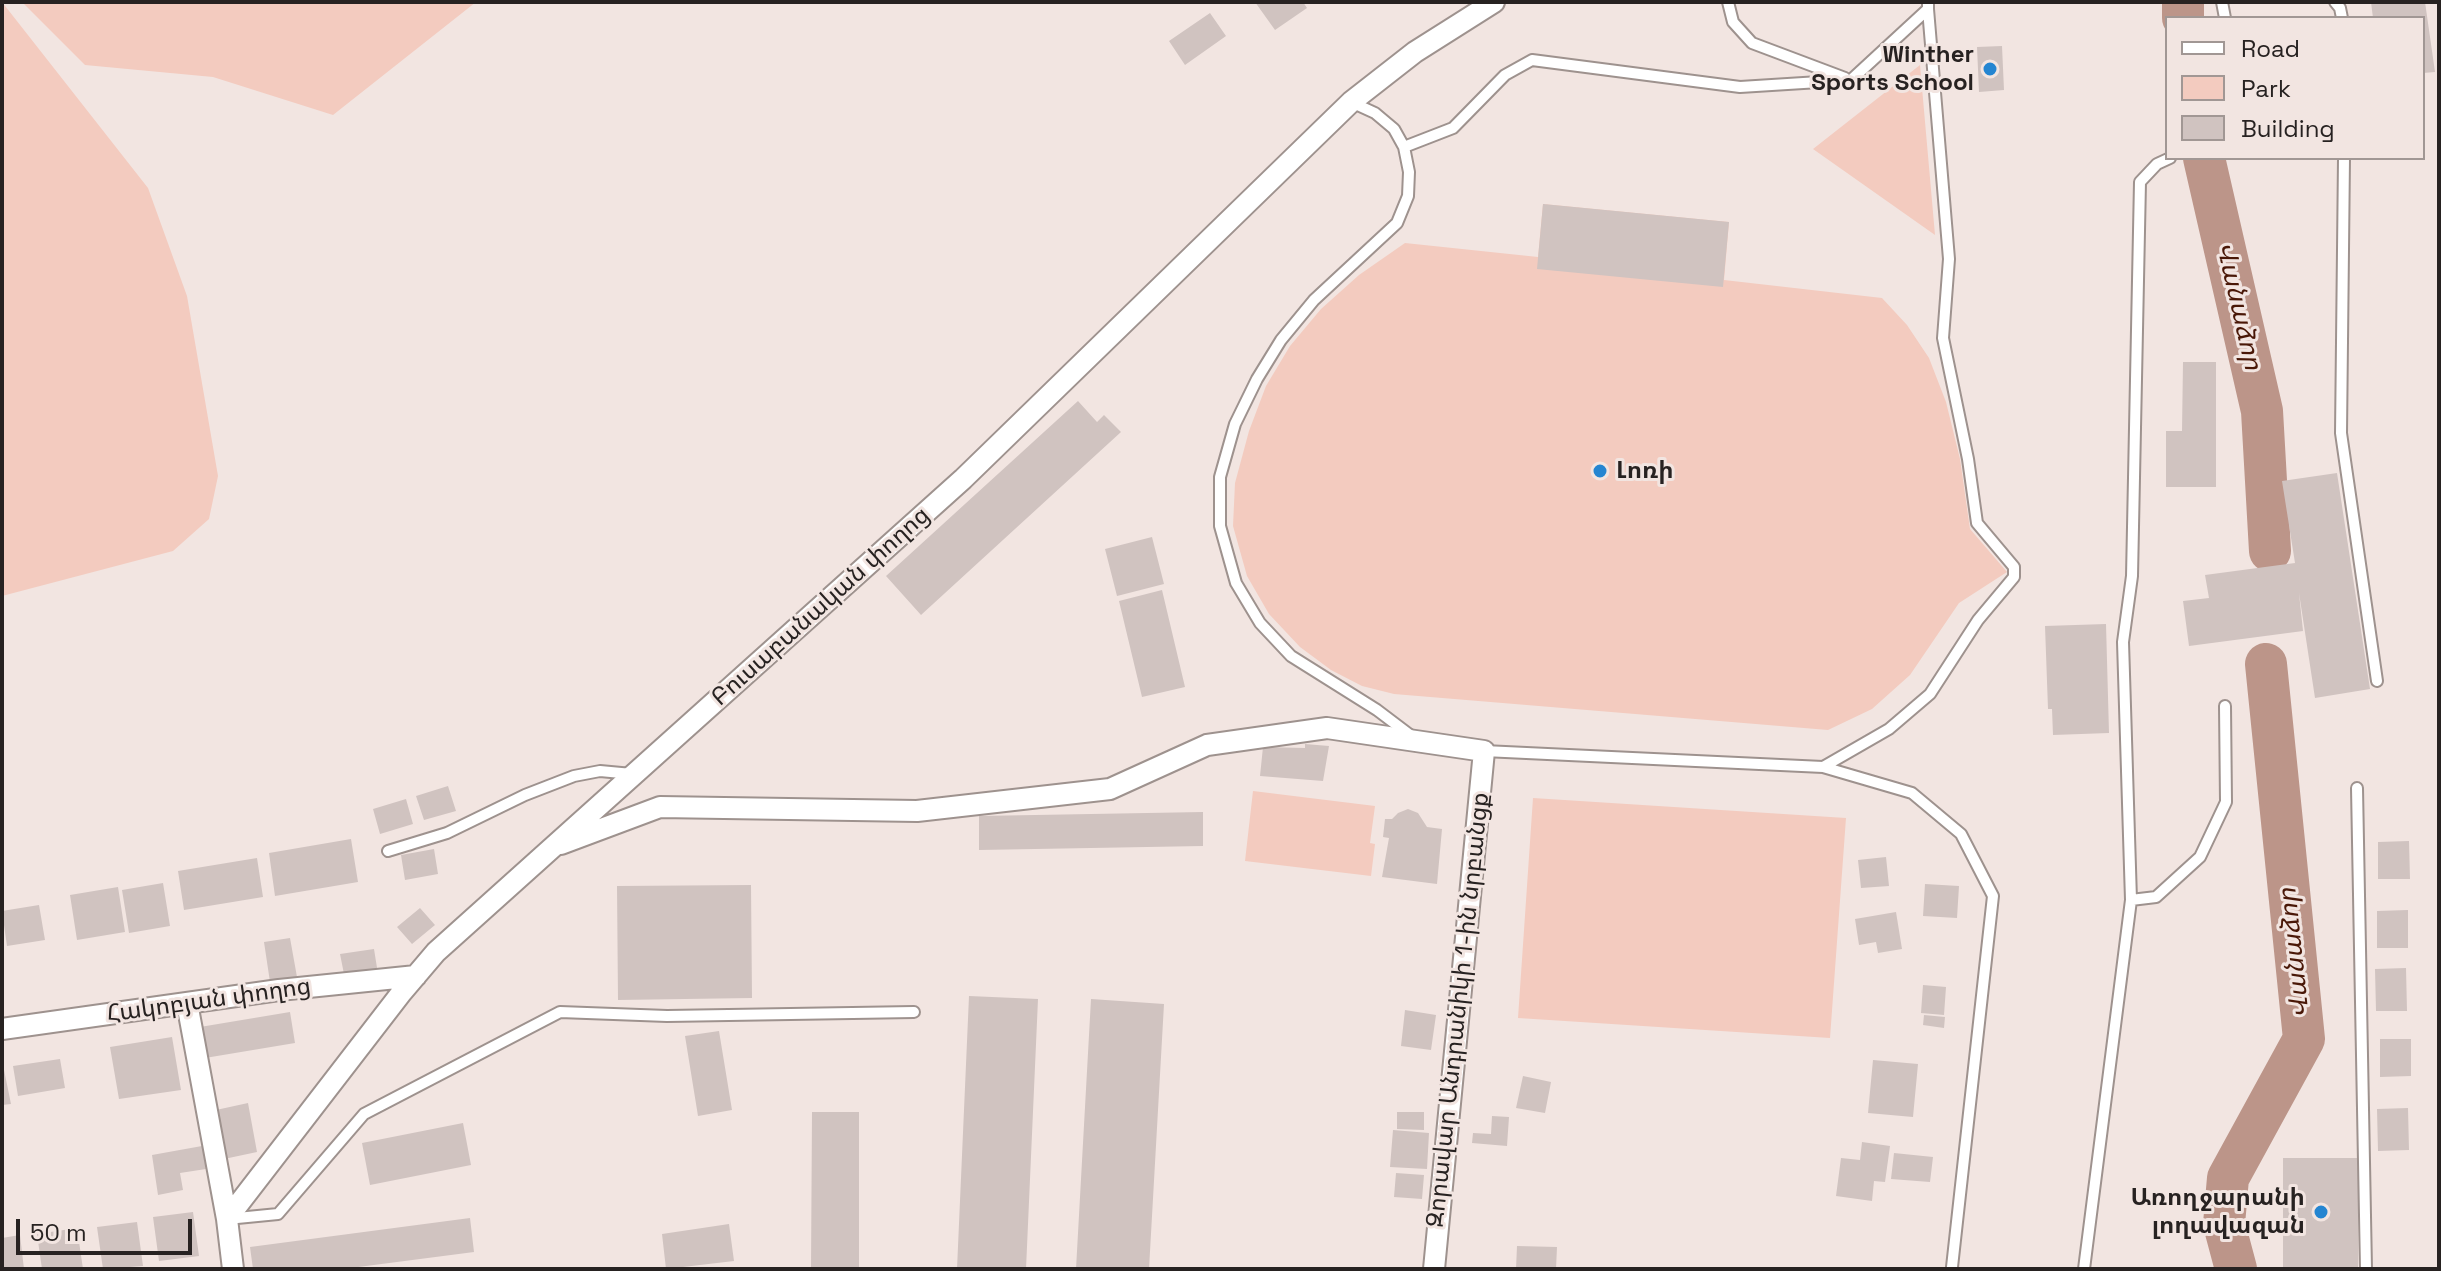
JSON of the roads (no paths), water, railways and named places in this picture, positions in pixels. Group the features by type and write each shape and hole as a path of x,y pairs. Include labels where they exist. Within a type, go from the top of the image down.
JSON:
{"street":[{"name":"Բուսաբանական փողոց","path":"227,1219 436,952 963,479 1351,102 1415,52 1494,2"},
{"path":"552,846 660,807 917,811 1110,789 1207,745 1327,728 1484,751"},
{"name":"Զորավար Անդրանիկի 1-ին նրբանցք","path":"1434,1269 1484,751"},
{"name":"Հակոբյան փողոց","path":"2,1029 416,976"},
{"path":"187,1003 227,1219 233,1269"}],"lane":[{"path":"1728,2 1733,22 1752,43 1851,80"},
{"path":"1404,147 1453,128 1505,75 1532,60 1740,87 1851,80 1928,6"},
{"path":"1823,767 1889,729 1930,694 1978,620 2014,577 2014,567 1977,523 1968,459 1943,338 1949,259 1928,6"},
{"path":"1351,102 1375,113 1394,129 1404,147 1409,172 1408,196 1397,223 1314,300 1281,340 1235,424 1220,477 1220,526 1236,583 1260,623 1291,656 1377,710 1418,741"},
{"path":"2084,1269 2131,900 2123,642 2132,576 2140,182 2157,164 2166,160"},
{"path":"2344,160 2341,433 2377,681"},
{"path":"2131,900 2156,897 2200,857 2226,802 2225,706"},
{"path":"1484,751 1823,767 1912,793 1961,834 1993,896 1952,1267"},
{"path":"388,851 471,823 525,795 574,776 600,771 634,774"},
{"path":"2357,788 2366,1269"},
{"path":"227,1219 278,1214 364,1114 560,1012 667,1016 914,1012"}],"waterway":[{"name":"Վանաձոր","path":"2183,2 2183,16"},
{"name":"Վանաձոր","path":"2204,160 2262,411 2270,551"},
{"name":"Վանաձոր","path":"2236,1269 2224,1224 2228,1178 2304,1039 2266,664"}],"place":[{"name":"Winther Sports School","path":"1990,69"},
{"name":"Լոռի","path":"1600,471"},
{"name":"Առողջարանի լողավազան","path":"2321,1212"}]}
